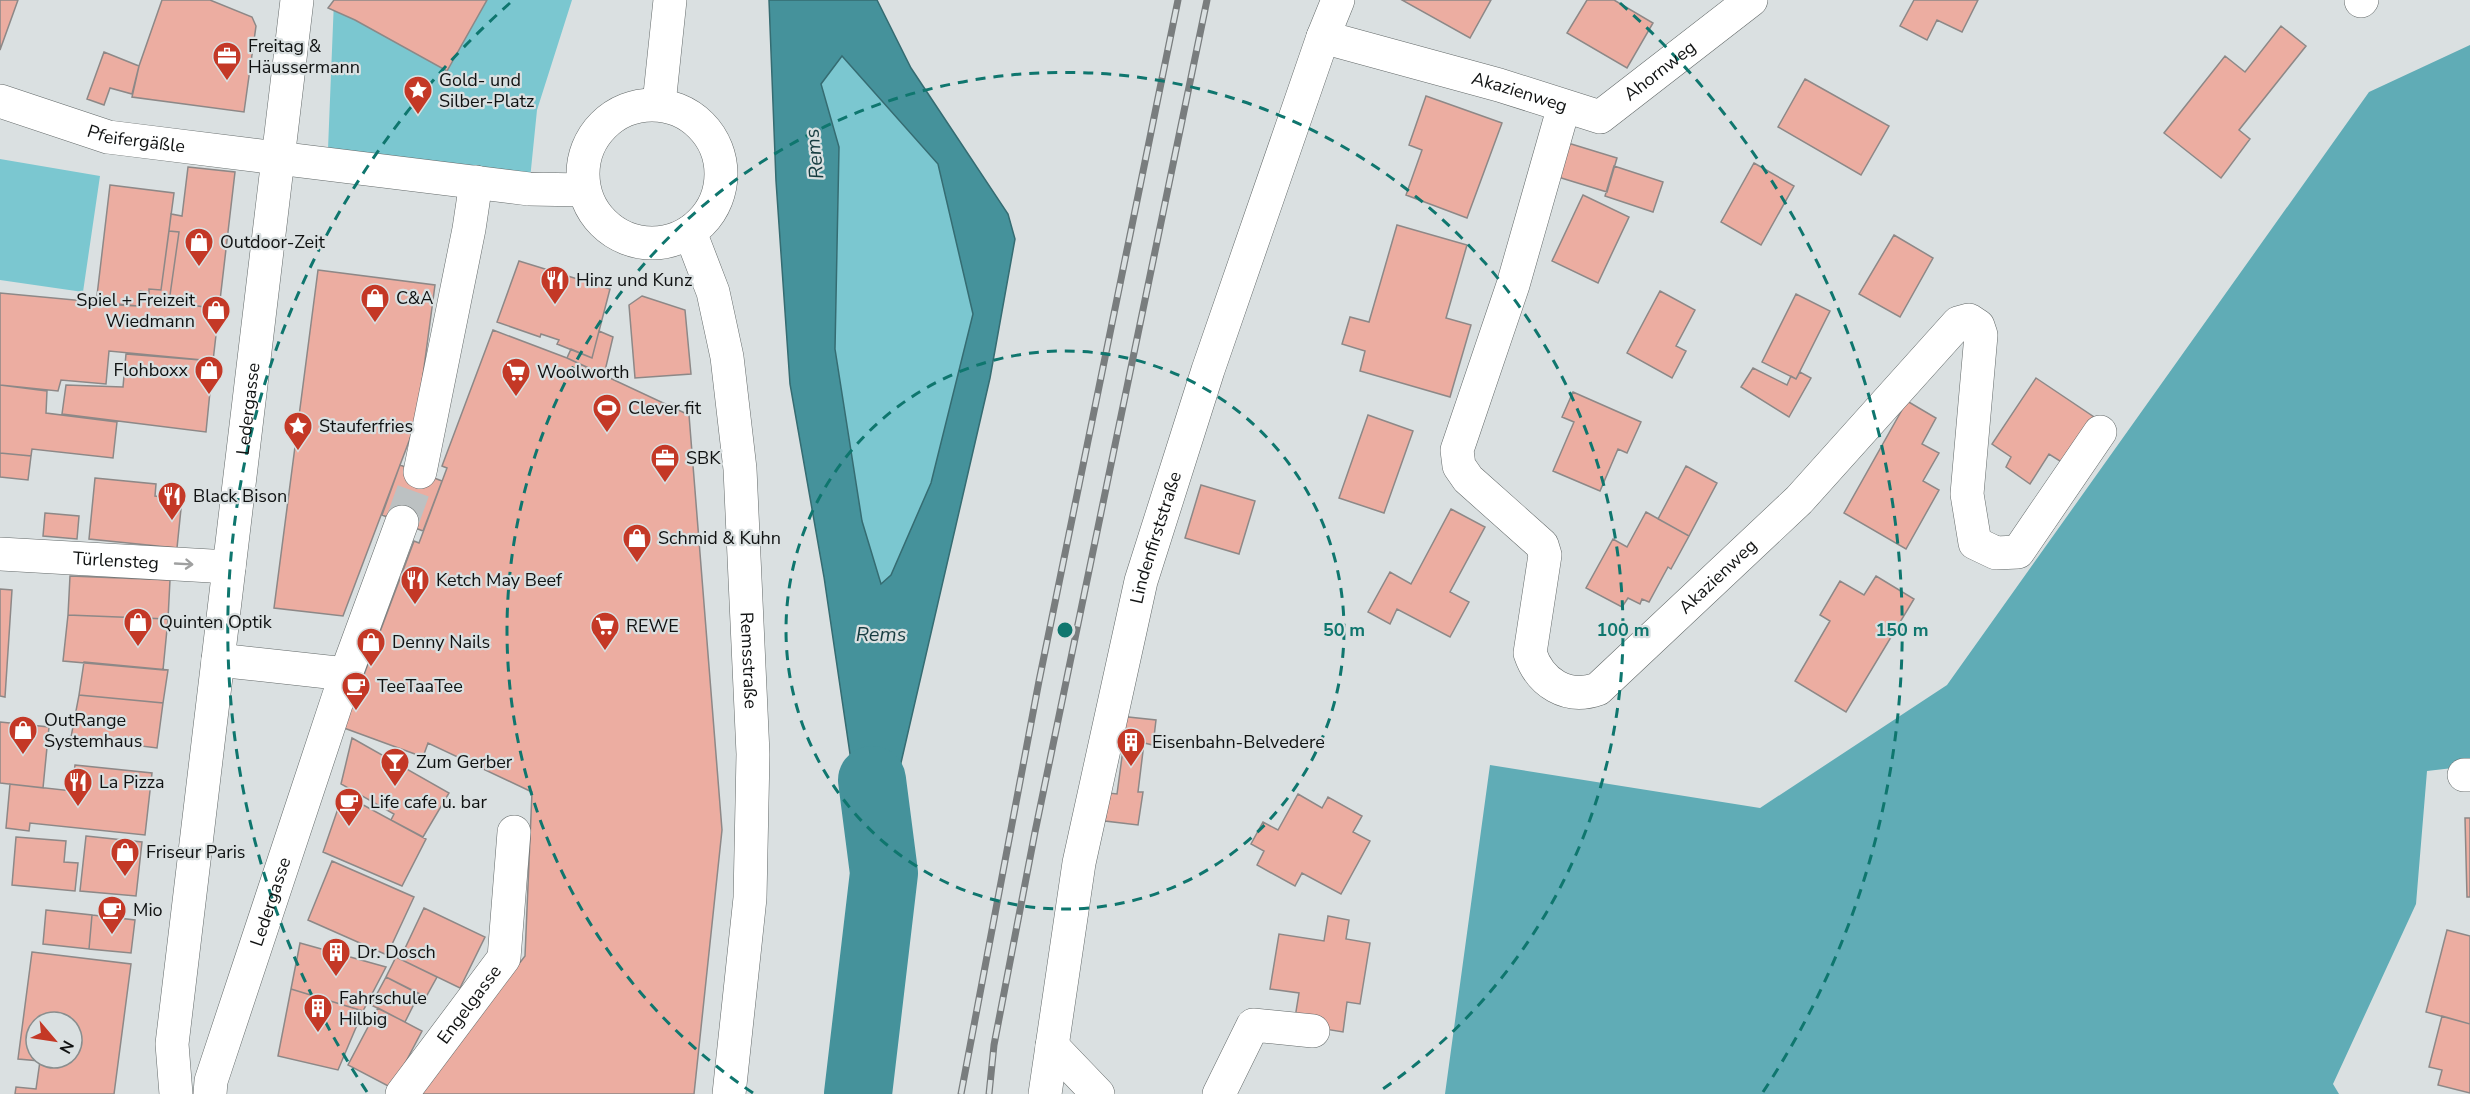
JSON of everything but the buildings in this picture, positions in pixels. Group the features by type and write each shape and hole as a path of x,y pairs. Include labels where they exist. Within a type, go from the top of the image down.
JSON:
{"street":[{"name":"Ledergasse","path":"176,1094 172,1044 297,0"},
{"name":"Lindenfirststraße","path":"1045,1094 1079,863 1140,581 1208,370 1323,37 1338,0"},
{"name":"Ahornweg","path":"1564,106 1600,117 1751,0"},
{"path":"659,104 668,11"},
{"name":"Akazienweg","path":"1323,37 1499,85 1564,106 1513,285 1457,450 1459,466 1468,479 1542,545 1545,555 1530,653 1535,667 1543,678 1570,693 1584,694 1598,689 1799,500 1958,323 1969,320 1978,326 1980,335 1967,494 1975,543 1996,553 2018,552 2100,432"},
{"name":"Pfeifergäßle","path":"0,101 108,137 278,158"},
{"path":"659,104 682,111 702,125 716,145 722,169 719,194 708,215 690,232 670,242 648,244 626,239 607,228 592,210 584,190 583,168 588,147 600,128 617,114 637,106 659,104"},
{"path":"278,158 530,189 584,190"},
{"path":"420,472 469,229 476,183"},
{"name":"Remsstraße","path":"690,232 713,292 727,357 740,469 753,742 750,898 729,1094"},
{"name":"Ledergasse","path":"210,1094 211,1082 346,674 402,522"},
{"name":"Türlensteg","path":"0,554 230,567"},
{"path":"218,660 346,674"},
{"name":"Engelgasse","path":"402,1094 504,958 514,832"},
{"path":"1219,1094 1253,1026 1314,1031"},
{"path":"1052,1046 1098,1094"}],"shaded area":[{"path":"334,0 572,0 537,110 529,189 328,149"},
{"path":"2470,45 2470,766 2427,771 2416,904 2333,1084 2339,1094 1445,1094 1490,765 1760,808 1947,685 2369,92"},
{"path":"842,56 938,164 973,314 931,483 891,575 881,584 862,521 835,348 839,147 821,84"},
{"path":"0,159 100,176 83,292 0,280"}],"water":[{"name":"Rems","path":"769,0 877,0 911,68 1008,214 1015,239 990,378 894,793 884,873 854,781 824,577 790,384 776,181","holes":["842,56 938,164 973,314 931,483 891,575 881,584 862,521 835,349 839,147 821,84"]}],"waterway":[{"name":"Rems","path":"858,1094 884,873 872,780"}],"tunnel":[{"path":"402,522 420,472"}],"railway":[{"path":"961,1094 1039,681 1178,0"},
{"path":"989,1094 994,1045 1035,832 1207,0"}],"place":[{"name":"Freitag & Häussermann","path":"227,82"},
{"name":"Gold- und Silber-Platz","path":"418,116"},
{"name":"Outdoor-Zeit","path":"199,268"},
{"name":"Hinz und Kunz","path":"555,306"},
{"name":"C&A","path":"375,324"},
{"name":"Spiel + Freizeit Wiedmann","path":"216,336"},
{"name":"Flohboxx","path":"209,396"},
{"name":"Woolworth","path":"516,398"},
{"name":"Clever fit","path":"607,434"},
{"name":"Stauferfries","path":"298,452"},
{"name":"SBK","path":"665,484"},
{"name":"Black Bison","path":"172,522"},
{"name":"Schmid & Kuhn","path":"637,564"},
{"name":"Ketch May Beef","path":"415,606"},
{"name":"Quinten Optik","path":"138,648"},
{"name":"REWE","path":"605,652"},
{"name":"Denny Nails","path":"371,668"},
{"name":"TeeTaaTee","path":"356,712"},
{"name":"OutRange Systemhaus","path":"23,756"},
{"name":"Eisenbahn-Belvedere","path":"1131,768"},
{"name":"Zum Gerber","path":"395,788"},
{"name":"La Pizza","path":"78,808"},
{"name":"Life cafe u. bar","path":"349,828"},
{"name":"Friseur Paris","path":"125,878"},
{"name":"Mio","path":"112,936"},
{"name":"Dr. Dosch","path":"336,978"},
{"name":"Fahrschule Hilbig","path":"318,1034"}]}
